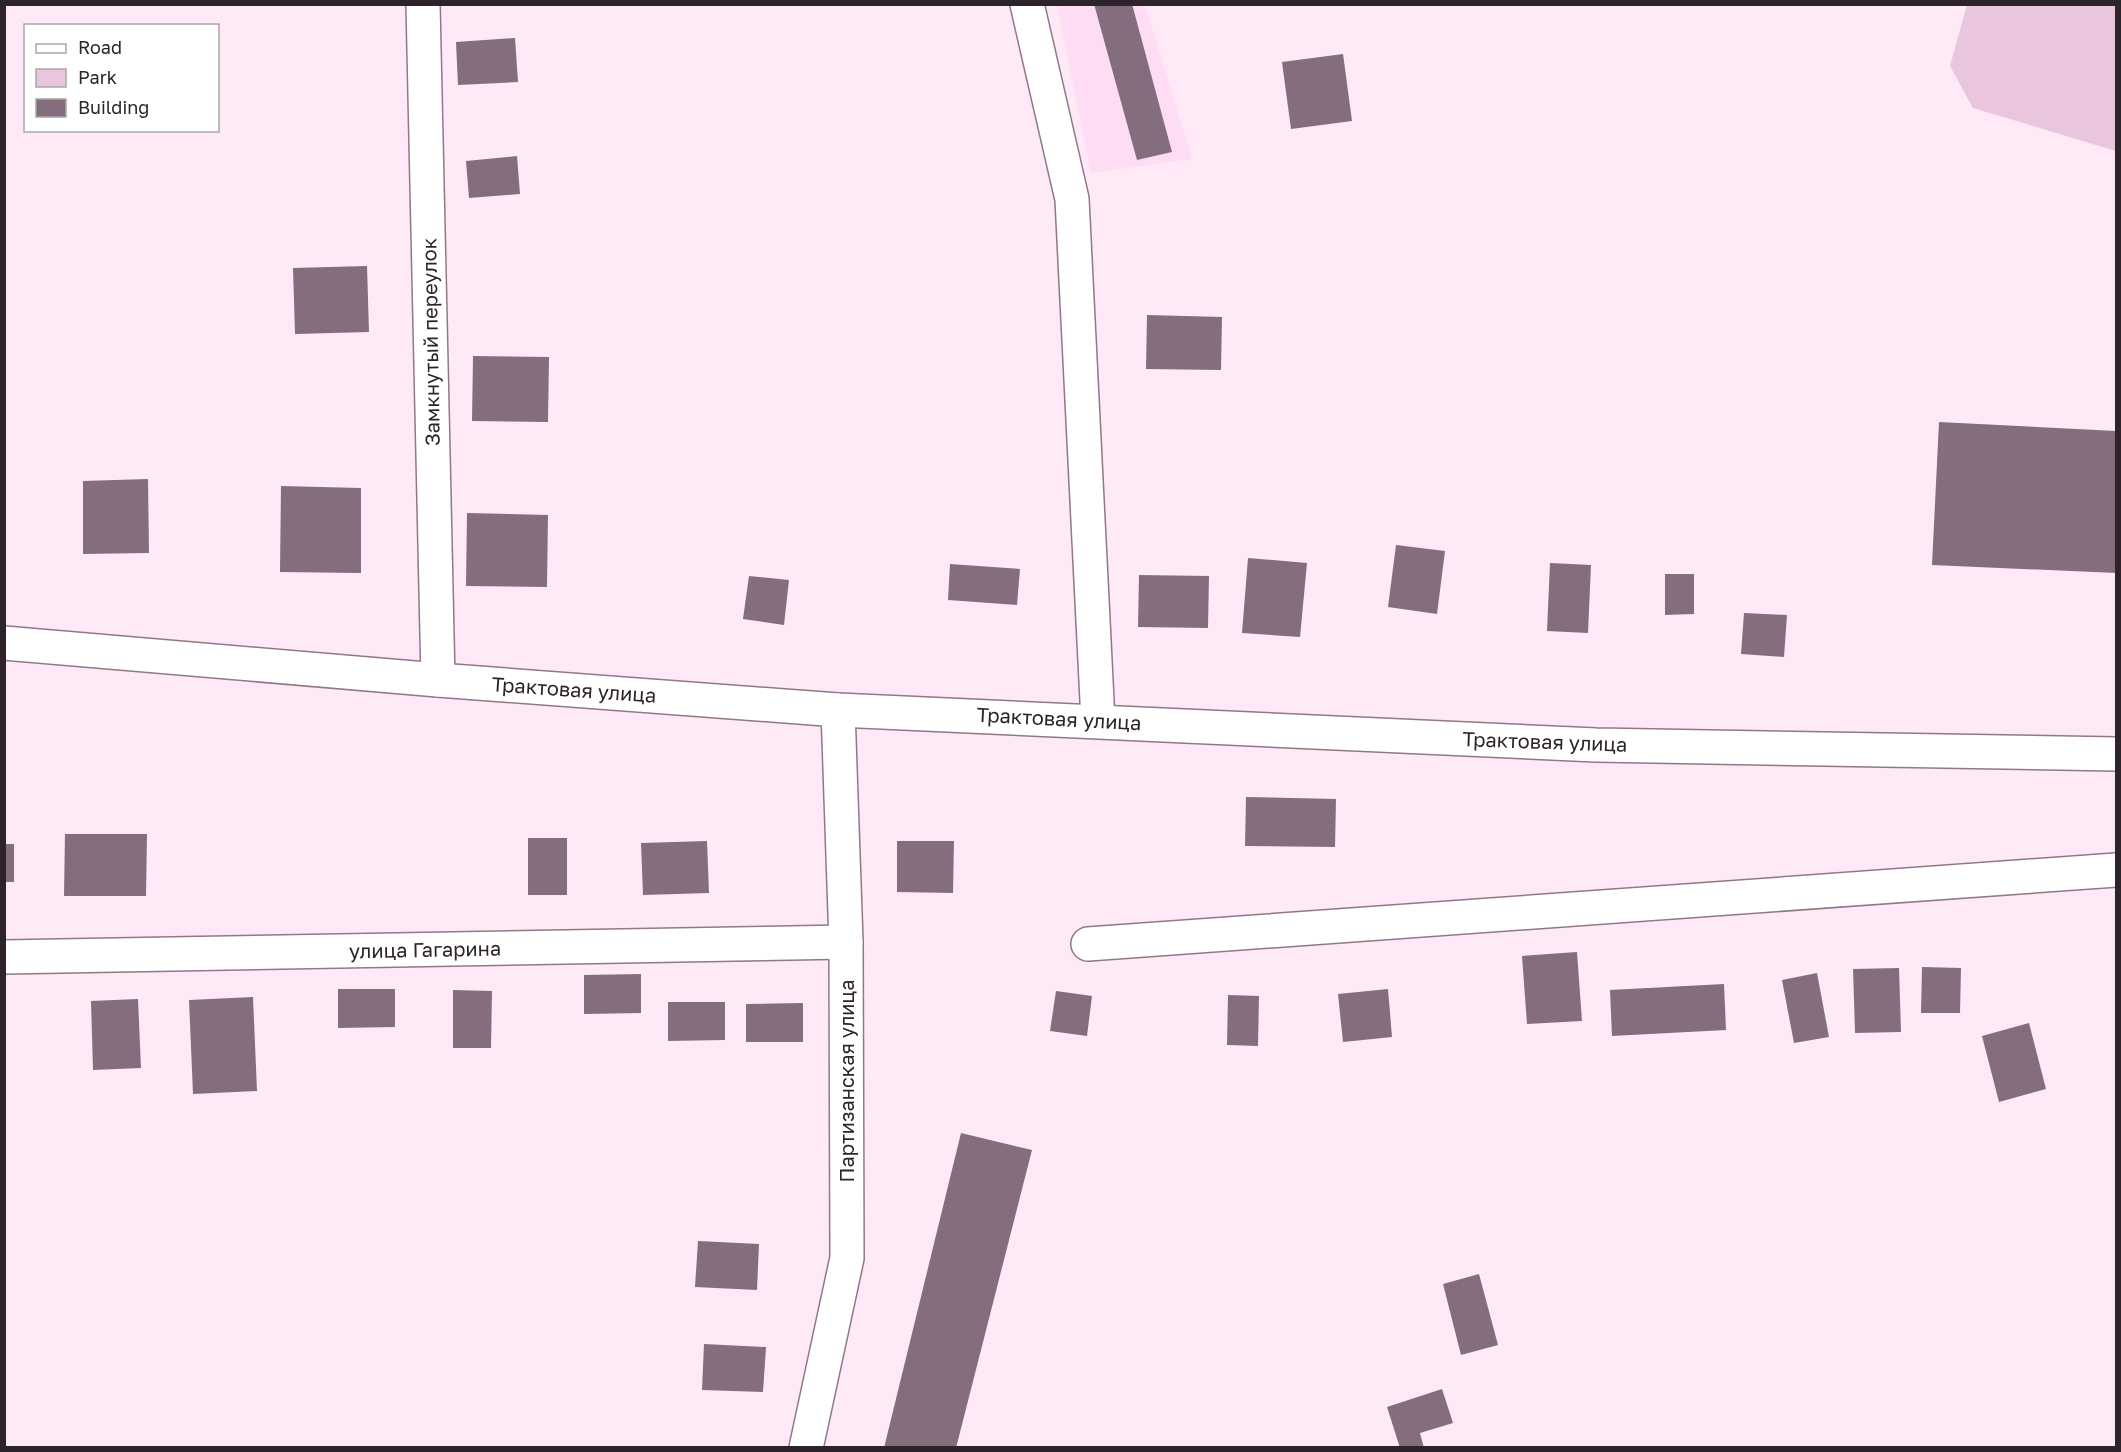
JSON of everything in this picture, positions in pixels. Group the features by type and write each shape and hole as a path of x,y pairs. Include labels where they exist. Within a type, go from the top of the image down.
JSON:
{"street":[{"name":"Замкнутый переулок","path":"423,4 438,680"},
{"path":"1027,4 1072,199 1098,721"},
{"name":"Трактовая улица","path":"4,643 438,680 838,710 1596,745 2116,754"},
{"name":"Партизанская улица","path":"806,1448 847,1258 846,942 838,710"},
{"path":"1088,944 2116,870"},
{"name":"улица Гагарина","path":"4,957 846,942"}],"shaded area":[{"path":"1057,5 1145,5 1192,159 1091,173"}],"green space":[{"path":"1967,5 2116,5 2116,151 1973,108 1950,66"}],"building":[{"path":"1094,4 1132,4 1172,152 1137,160"},
{"path":"515,38 518,82 458,85 456,42"},
{"path":"1343,54 1352,121 1291,129 1282,62"},
{"path":"517,156 520,194 469,198 466,161"},
{"path":"367,266 369,332 295,334 293,268"},
{"path":"1147,315 1222,317 1221,370 1146,369"},
{"path":"473,356 549,357 548,422 472,421"},
{"path":"1939,422 2116,431 2116,573 1932,565"},
{"path":"148,479 149,553 83,554 83,481"},
{"path":"281,486 361,488 361,573 280,572"},
{"path":"467,513 548,515 547,587 466,586"},
{"path":"1396,545 1445,551 1437,614 1388,607"},
{"path":"1248,558 1307,563 1300,637 1242,633"},
{"path":"1550,563 1591,565 1588,633 1547,631"},
{"path":"950,564 1020,569 1017,605 948,600"},
{"path":"1665,574 1694,574 1694,614 1665,615"},
{"path":"1139,575 1209,576 1208,628 1138,627"},
{"path":"749,576 789,580 784,625 743,619"},
{"path":"1744,613 1787,615 1784,657 1741,654"},
{"path":"1246,797 1336,799 1335,847 1245,846"},
{"path":"65,834 147,834 146,896 64,896"},
{"path":"528,838 567,838 567,895 528,895"},
{"path":"707,841 709,893 643,895 641,843"},
{"path":"897,841 954,841 953,893 897,892"},
{"path":"4,844 14,844 14,882 4,882"},
{"path":"1577,952 1582,1021 1527,1024 1522,956"},
{"path":"1922,967 1961,968 1960,1013 1921,1013"},
{"path":"1899,968 1901,1032 1855,1033 1853,969"},
{"path":"1817,973 1829,1037 1794,1043 1782,980"},
{"path":"641,974 641,1013 584,1014 584,975"},
{"path":"1724,984 1726,1030 1612,1036 1610,990"},
{"path":"338,989 395,989 395,1027 338,1028"},
{"path":"1388,989 1392,1037 1343,1042 1338,994"},
{"path":"453,990 492,991 491,1048 453,1048"},
{"path":"1056,991 1092,996 1087,1036 1050,1031"},
{"path":"1228,995 1259,996 1258,1046 1227,1045"},
{"path":"253,997 257,1091 193,1094 189,1000"},
{"path":"138,999 141,1068 93,1070 91,1001"},
{"path":"668,1002 725,1002 725,1040 668,1041"},
{"path":"803,1003 803,1042 746,1042 746,1004"},
{"path":"2029,1023 2046,1089 1999,1102 1982,1036"},
{"path":"961,1133 1032,1150 956,1448 884,1448"},
{"path":"698,1241 759,1244 757,1290 695,1287"},
{"path":"1479,1274 1498,1345 1461,1355 1443,1284"},
{"path":"704,1344 766,1347 763,1392 702,1390"},
{"path":"1442,1389 1453,1423 1420,1433 1424,1448 1400,1448 1387,1407"}]}
